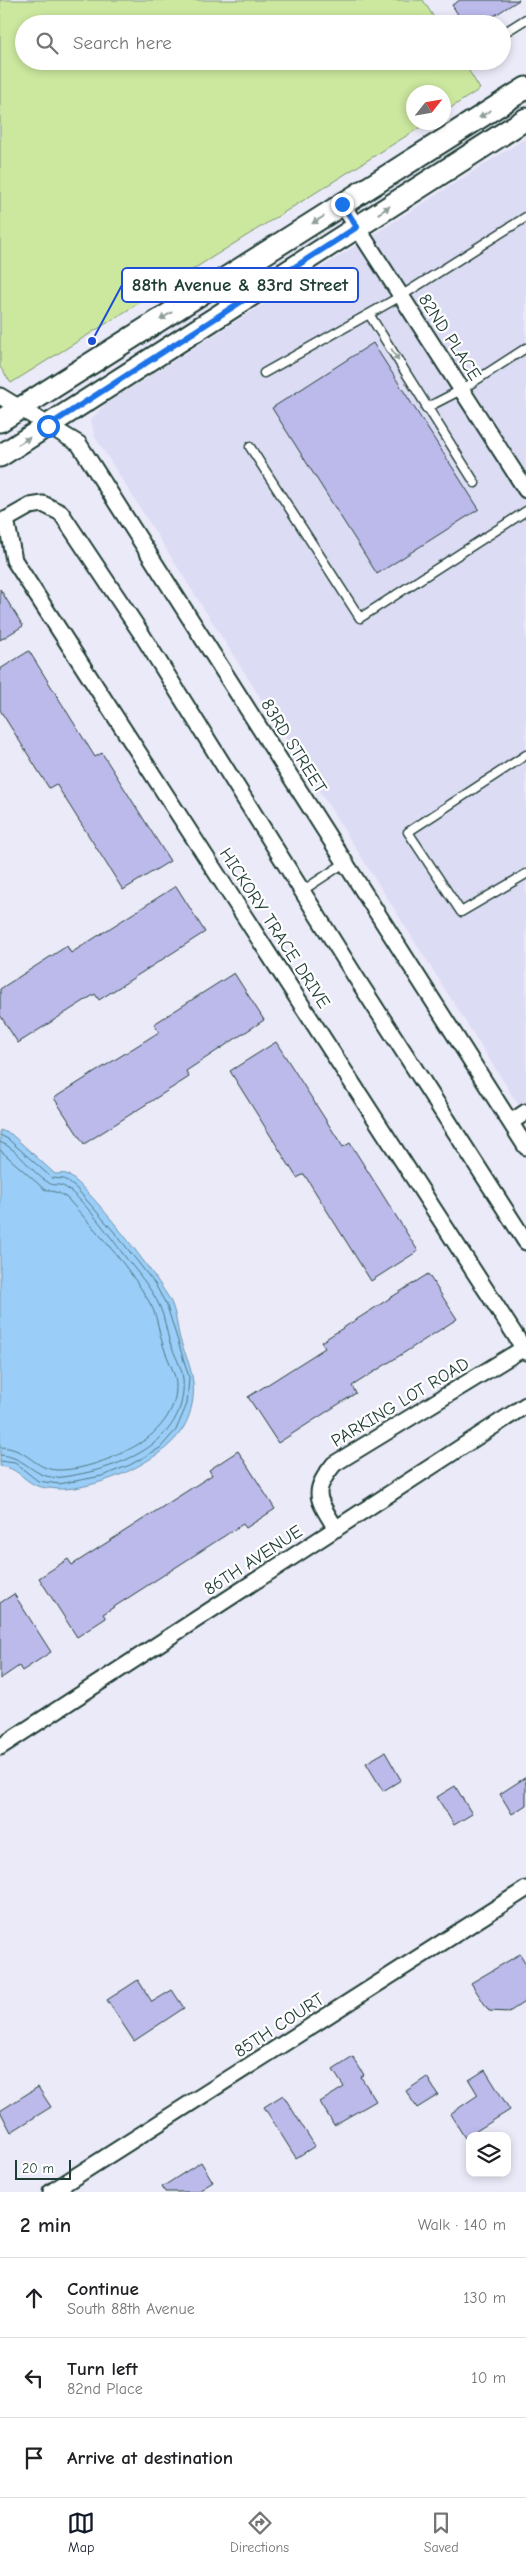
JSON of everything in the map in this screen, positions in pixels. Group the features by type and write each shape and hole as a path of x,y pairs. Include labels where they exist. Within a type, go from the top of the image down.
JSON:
{"street":[{"path":"0,421 526,88"},
{"path":"0,456 526,119"},
{"name":"82ND PLACE","path":"342,204 526,490"},
{"name":"83RD STREET","path":"0,396 79,444 526,1147"},
{"path":"3,521 30,506 43,504 61,512 141,633 302,891 526,1242"},
{"name":"HICKORY TRACE DRIVE","path":"3,521 14,560 525,1350"},
{"path":"511,1122 526,1112"},
{"name":"PARKING LOT ROAD","path":"336,1529 318,1498 320,1481 334,1464 525,1350"},
{"name":"86TH AVENUE","path":"0,1747 526,1405"},
{"name":"85TH COURT","path":"51,2192 526,1889"}],"lane":[{"path":"511,28 526,19"},
{"path":"264,373 401,296 526,217"},
{"path":"369,314 426,408 475,483"},
{"path":"426,408 461,390 526,348"},
{"path":"250,447 360,618 526,511"},
{"path":"526,755 408,832 461,912 526,874"},
{"path":"302,891 346,862"}],"shaded area":[{"path":"526,138 526,1117 95,437 91,420 104,405"}],"green space":[{"path":"0,0 423,0 432,15 15,15 15,70 468,70 480,89 451,108 451,85 406,85 406,130 416,130 11,383 0,367"}],"water":[{"path":"0,1130 11,1134 55,1174 66,1174 76,1181 122,1233 153,1274 171,1302 180,1339 191,1371 193,1379 192,1404 185,1424 174,1440 158,1454 132,1470 89,1485 68,1489 40,1487 11,1469 0,1466"}],"building":[{"path":"460,0 519,0 495,15 458,15 452,5"},
{"path":"373,343 479,509 377,574 272,408"},
{"path":"0,589 23,626 0,640"},
{"path":"29,651 95,757 102,753 170,861 123,890 56,784 49,788 0,710 0,669"},
{"path":"176,886 205,932 99,1000 95,994 18,1043 0,1015 0,989 67,946 71,953"},
{"path":"234,973 264,1020 186,1071 189,1077 84,1144 54,1098 159,1032 154,1024"},
{"path":"276,1042 343,1147 350,1143 418,1251 371,1281 304,1174 297,1178 230,1071"},
{"path":"428,1274 457,1319 352,1386 356,1393 278,1443 248,1397 325,1348 321,1342"},
{"path":"238,1451 275,1509 246,1528 243,1524 103,1614 106,1618 77,1637 39,1578 68,1559 72,1565 212,1475 209,1470"},
{"path":"14,1594 51,1652 22,1671 19,1666 0,1679 0,1603"},
{"path":"385,1752 401,1780 383,1791 366,1763"},
{"path":"526,1777 526,1805 512,1814 500,1794"},
{"path":"455,1786 472,1814 454,1825 437,1797"},
{"path":"520,1954 526,1964 526,2001 509,2012 489,2011 471,1983"},
{"path":"138,1980 152,2002 172,1990 184,2008 134,2041 107,2000"},
{"path":"353,2057 364,2075 361,2077 376,2101 334,2125 320,2102 344,2087 333,2070"},
{"path":"485,2070 510,2110 475,2132 466,2132 465,2138 450,2114 478,2095 469,2080"},
{"path":"427,2077 438,2095 417,2108 406,2091"},
{"path":"38,2087 51,2107 11,2132 0,2111"},
{"path":"283,2095 315,2146 296,2158 264,2107"},
{"path":"201,2162 213,2182 197,2192 165,2192 162,2187"}],"place":[{"name":"88th Avenue & 83rd Street","path":"92,341"}],"route":[{"path":"48,426 357,227 342,204"}]}
